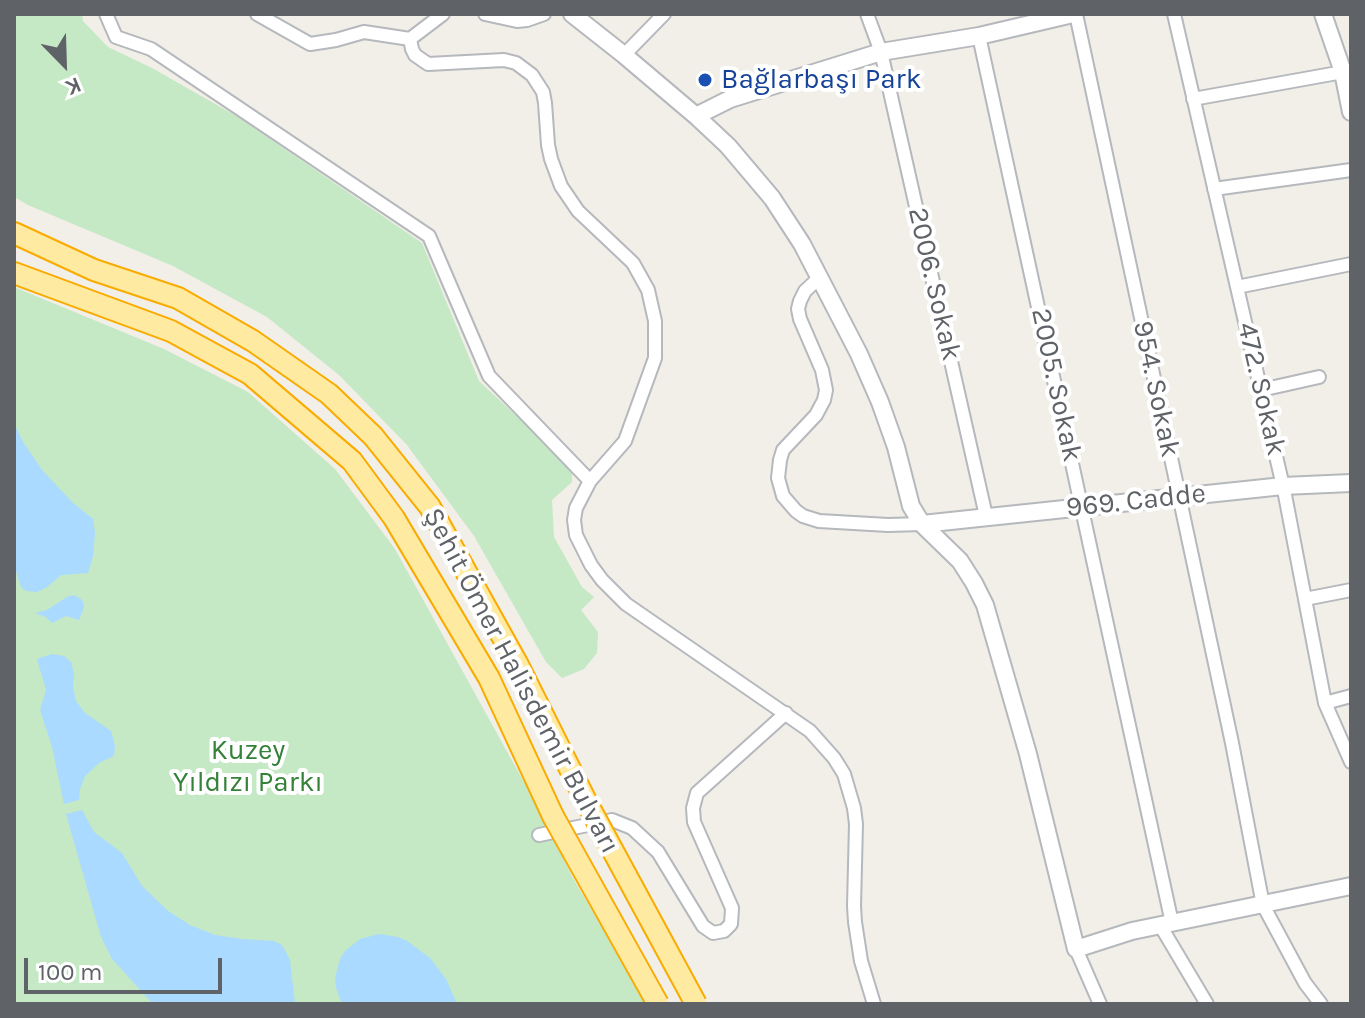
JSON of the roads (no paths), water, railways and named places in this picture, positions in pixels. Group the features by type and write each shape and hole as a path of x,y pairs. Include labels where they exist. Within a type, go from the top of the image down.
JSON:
{"highway":[{"name":"Şehit Ömer Halisdemir Bulvarı","path":"14,233 94,270 178,298 253,341 329,394 373,436 430,507 517,663 587,803 696,1004"},
{"name":"Şehit Ömer Halisdemir Bulvarı","path":"14,273 171,331 250,374 352,461 394,518 489,678 553,816 658,1004"}],"street":[{"path":"106,14 116,37 151,49 429,236 489,376 590,481"},
{"path":"257,14 310,44 364,32 410,39 443,14"},
{"path":"485,14 517,21 544,14"},
{"path":"572,14 728,146 772,198 820,277 875,390 896,447 911,506 922,524 960,561 985,605 1028,754 1076,949 1100,1004"},
{"path":"624,55 664,14"},
{"name":"2006. Sokak","path":"867,14 881,52 986,516"},
{"path":"696,116 730,99 881,52 979,36 1027,18 1075,14"},
{"name":"954. Sokak","path":"1075,14 1232,743 1263,905 1305,983 1321,1004"},
{"name":"472. Sokak","path":"1174,14 1283,486 1325,703 1351,762"},
{"path":"1323,14 1343,72 1351,112"},
{"name":"2005. Sokak","path":"979,36 1082,507 1166,924 1207,1004"},
{"path":"410,39 415,55 428,64 504,60 516,63 532,75 543,92 548,145 561,186 578,211 633,263 648,290 655,321 655,358 625,441 590,481 576,508 576,535 591,565 626,604 786,713 823,744 844,774 856,824 855,922 861,961 874,1004"},
{"path":"1193,99 1343,72"},
{"path":"1214,189 1351,170"},
{"path":"1237,287 1351,264"},
{"path":"820,277 805,291 798,309 822,370 826,390 816,415 783,450 778,469 783,496 796,511 819,521 922,524"},
{"path":"1261,390 1319,377"},
{"name":"969. Cadde","path":"922,524 1283,486 1351,483"},
{"path":"1305,599 1351,590"},
{"path":"1325,703 1351,696"},
{"path":"539,835 612,820 632,828 658,852 703,926 713,933 724,931 731,924 732,908 694,822 693,808 697,793 786,713"},
{"path":"1076,949 1132,931 1351,886"}],"water":[{"path":"14,423 42,470 93,519 95,533 88,573 61,575 37,592 21,587 14,565"},
{"path":"74,595 81,599 84,607 79,620 66,616 52,623 35,613 47,610"},
{"path":"52,654 64,656 71,662 76,701 85,713 111,731 115,746 114,756 99,763 85,776 79,800 64,804 52,747 40,710 46,690 37,659"},
{"path":"82,810 94,832 122,853 142,886 168,911 190,925 215,935 274,941 282,945 290,960 295,1004 153,1004 112,959 101,937 66,814"},
{"path":"379,934 407,941 430,958 446,979 457,1004 342,1004 335,978 340,959 360,939"}],"place":[{"name":"Bağlarbaşı Park","path":"705,80"}],"park label":[{"name":"Kuzey Yıldızı Parkı","path":"248,767"}]}
